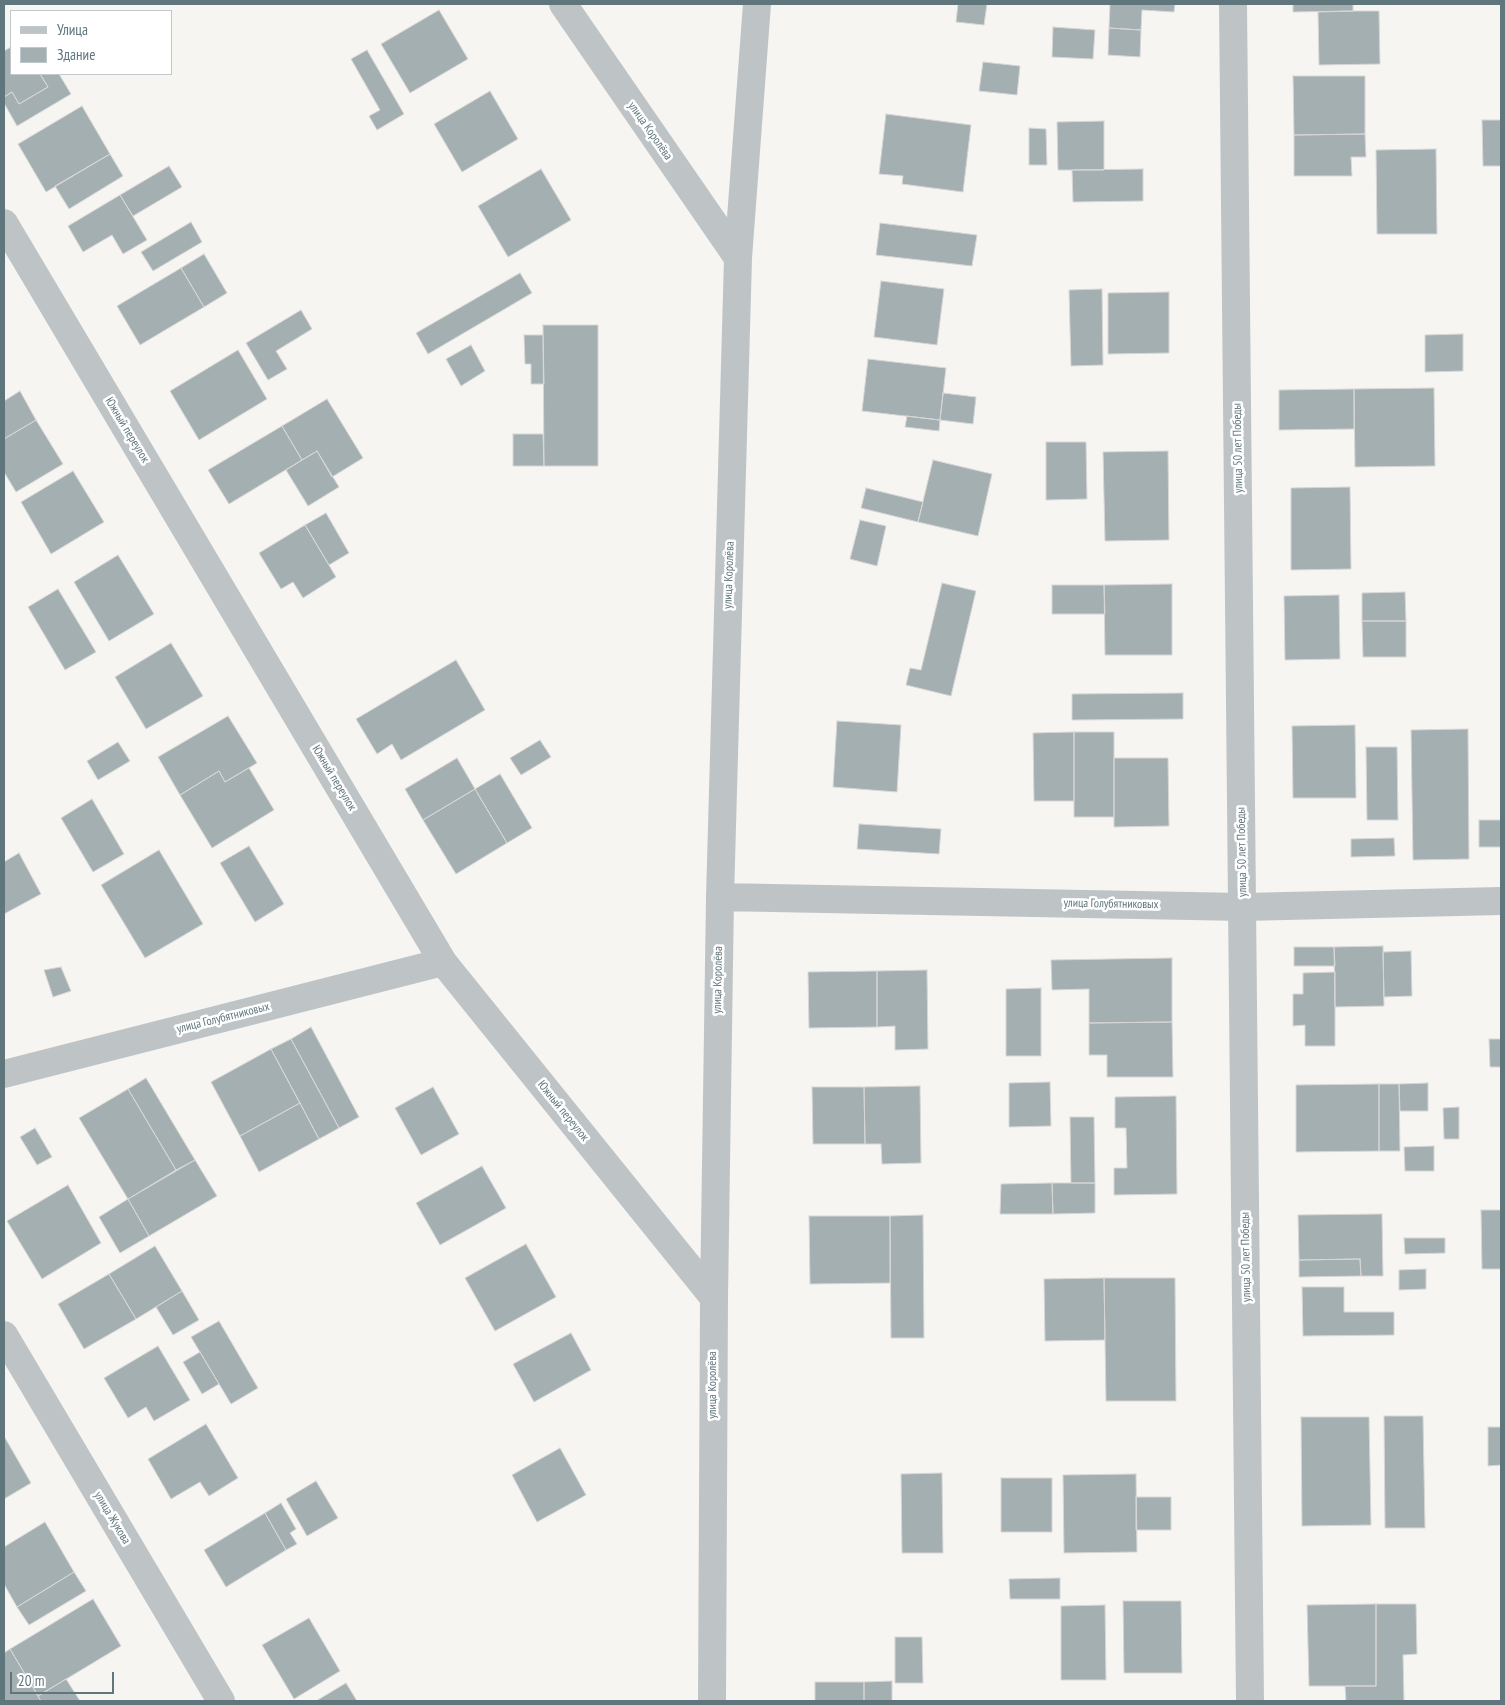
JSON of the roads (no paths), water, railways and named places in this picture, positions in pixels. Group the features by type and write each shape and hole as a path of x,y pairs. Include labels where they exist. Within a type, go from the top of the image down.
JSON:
{"street":[{"name":"улица Королёва","path":"563,4 738,258"},
{"name":"улица Королёва","path":"712,1701 714,1298 720,897 738,258 757,4"},
{"name":"улица 50 лет Победы","path":"1233,4 1250,1701"},
{"name":"Южный переулок","path":"4,223 443,962 714,1298"},
{"name":"улица Голубятниковых","path":"720,897 1243,907 1501,901"},
{"name":"улица Голубятниковых","path":"4,1074 443,962"},
{"name":"улица Жукова","path":"4,1335 221,1701"}]}
